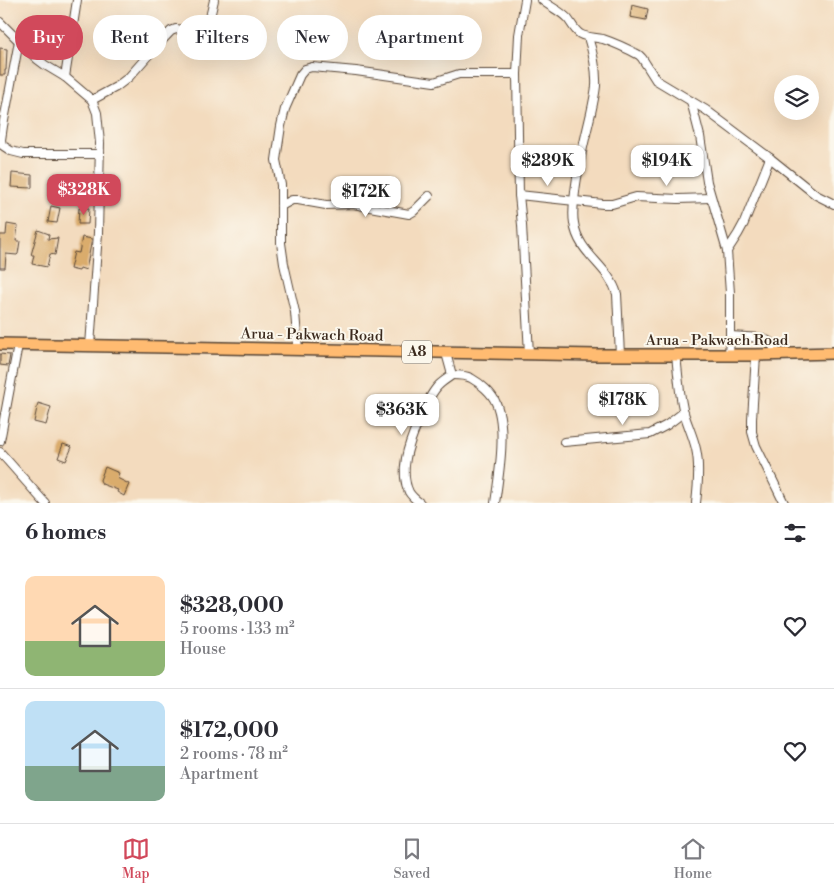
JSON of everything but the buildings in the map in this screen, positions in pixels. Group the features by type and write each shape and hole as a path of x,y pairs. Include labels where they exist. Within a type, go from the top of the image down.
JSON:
{"main road":[{"name":"Arua - Pakwach Road","path":"0,344 620,355 834,353"}],"street":[{"path":"65,76 77,0"},
{"path":"92,100 116,87 129,77 171,32 176,29 200,32 205,30 208,26 214,0"},
{"path":"525,0 519,34 517,74 519,195 529,354"},
{"path":"542,0 568,19 580,34 606,40 639,55 656,80 706,110 816,195 834,204"},
{"path":"0,22 15,37"},
{"path":"588,37 596,68 596,88 577,172 574,224 580,241 611,280 618,294 620,355"},
{"path":"15,60 1,144 11,152 23,154 100,154"},
{"path":"40,60 65,76 92,100 98,116 100,154 98,232 90,346"},
{"path":"298,350 295,312 281,243 281,182 276,160 280,126 292,93 305,69 312,67 347,70 434,82 459,74 517,74"},
{"path":"691,101 700,136 704,170 726,251 730,293 729,355"},
{"path":"726,251 744,222 770,158"},
{"path":"519,195 596,204 607,204 636,197 711,198"},
{"path":"282,206 289,201 298,200 326,205 353,204 408,214 412,213 429,196"},
{"path":"730,336 763,338 770,342 779,354"},
{"path":"0,441 18,345"},
{"path":"446,353 452,375"},
{"path":"676,355 680,394 698,459 696,503"},
{"path":"756,355 752,432 756,446 784,503"},
{"path":"420,503 407,487 406,456 421,416 434,392 441,383 452,375 470,378 487,391 495,401 501,428 496,503"},
{"path":"564,442 650,434 668,425 684,412"},
{"path":"0,452 45,503"}]}
